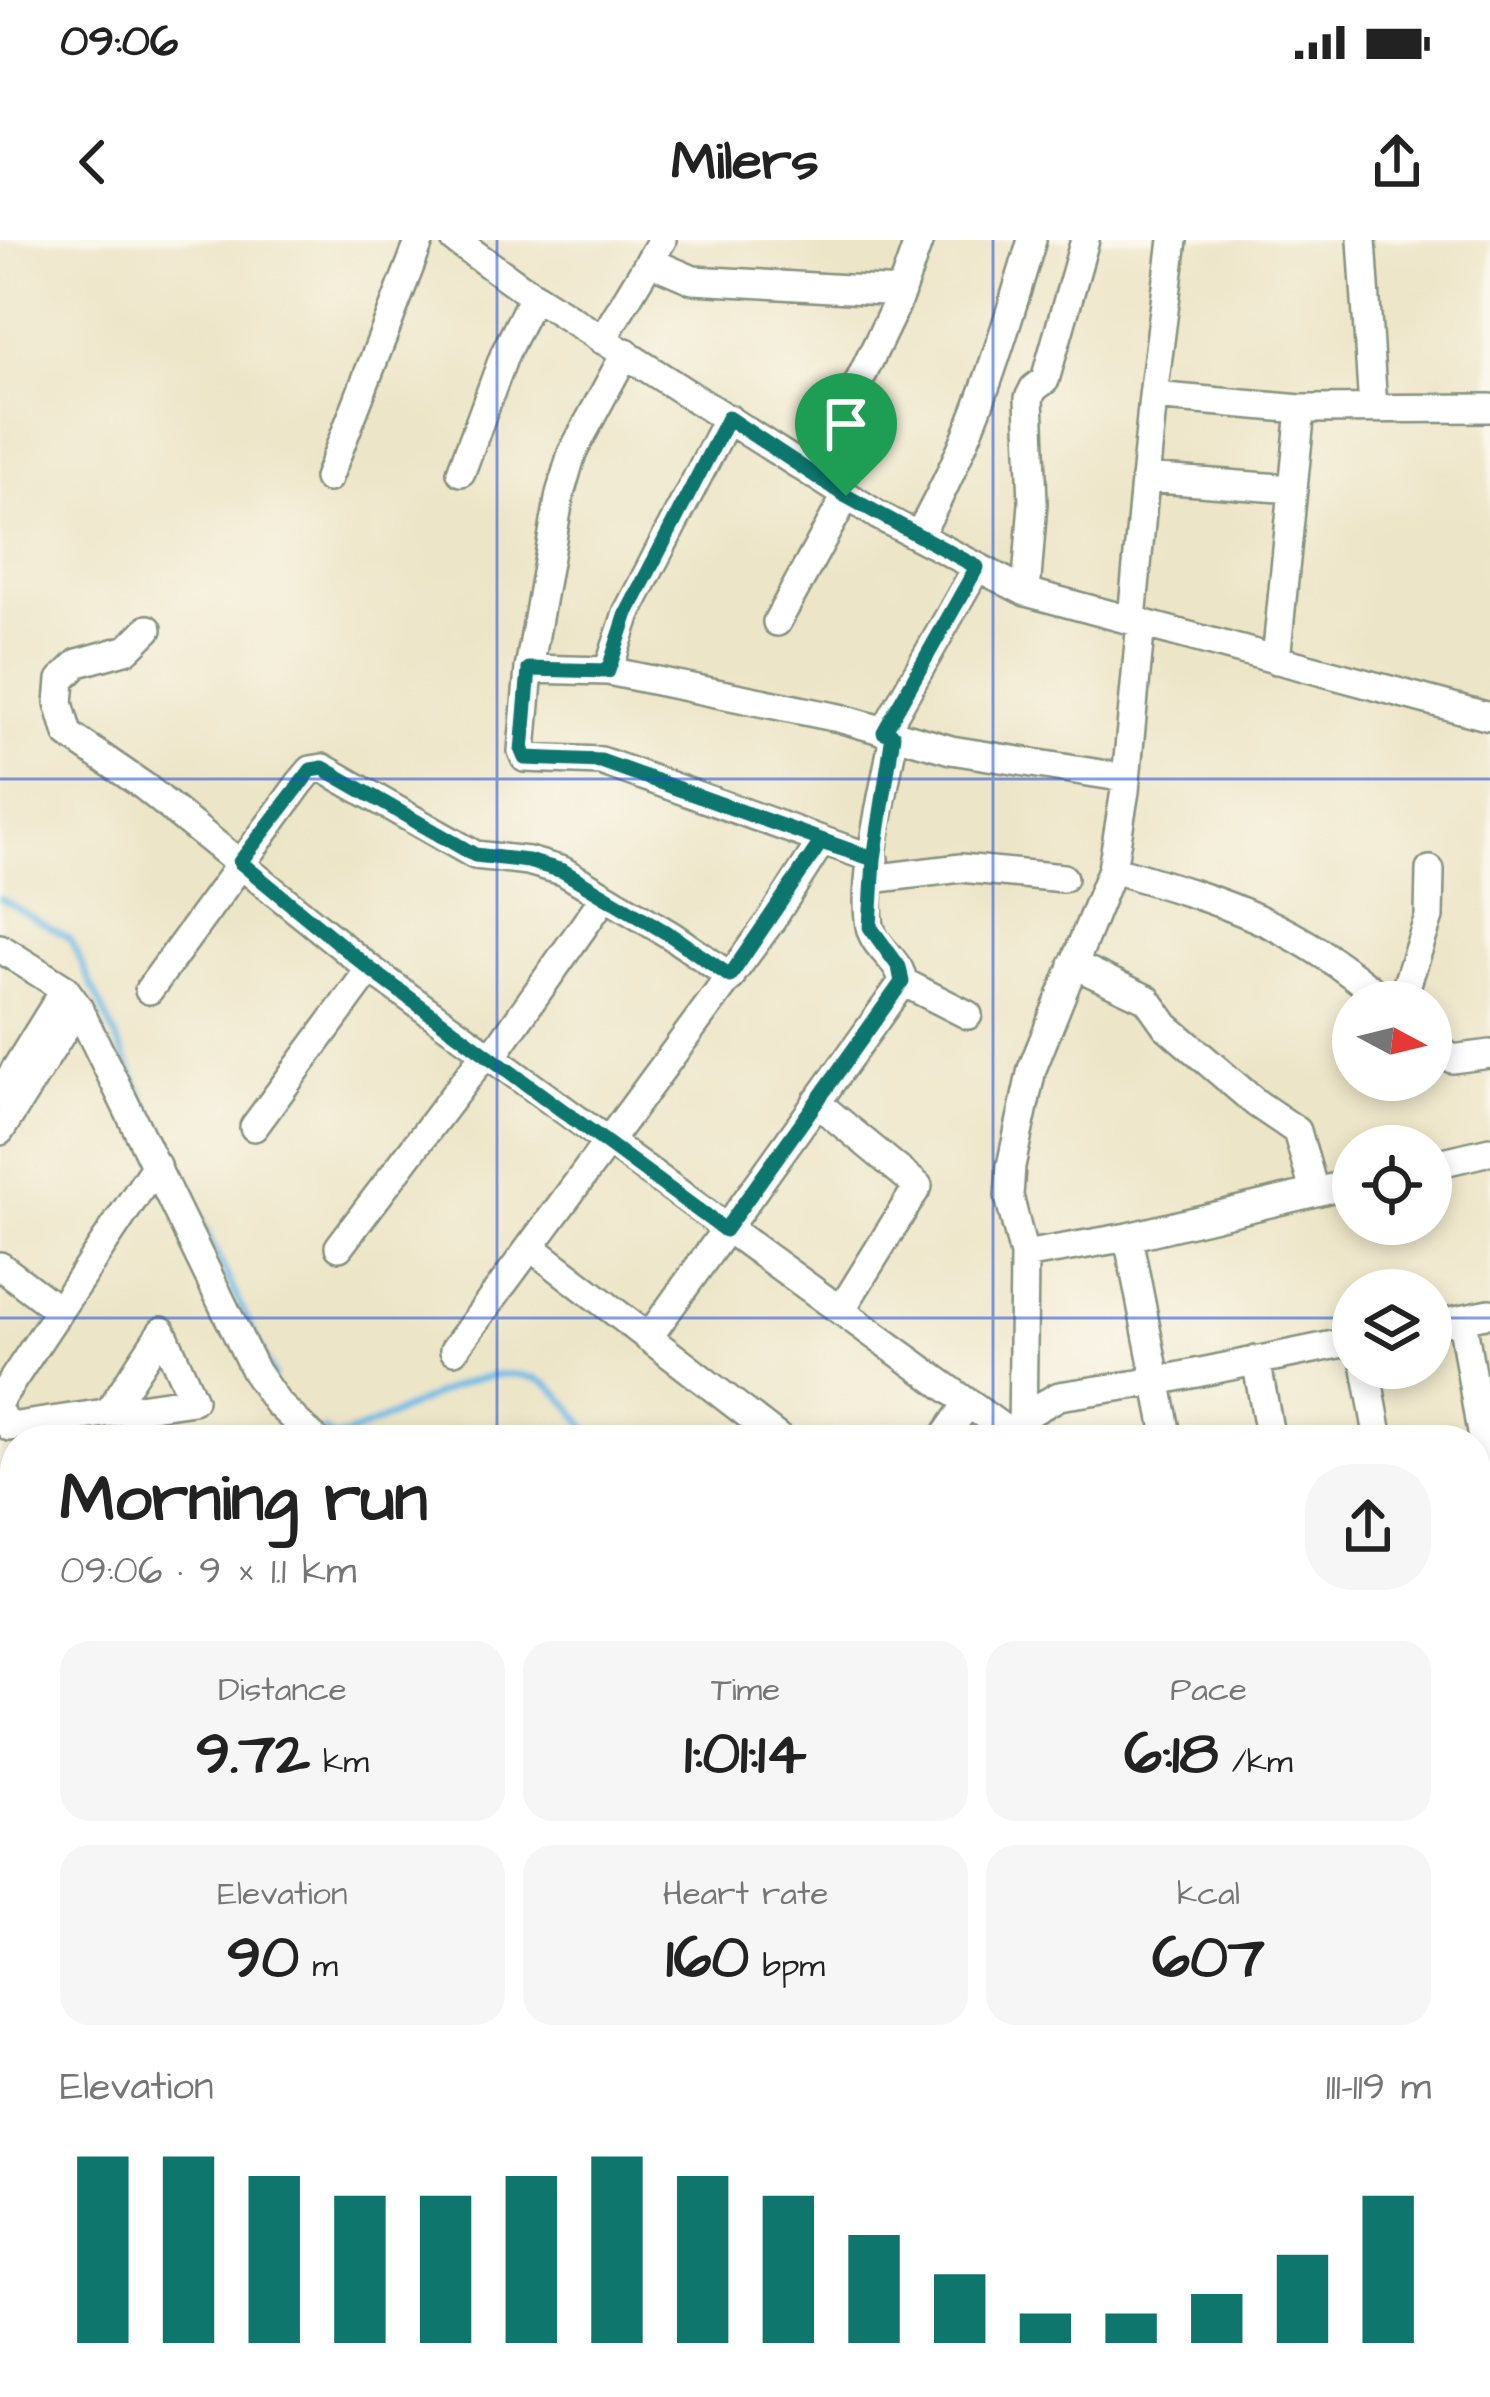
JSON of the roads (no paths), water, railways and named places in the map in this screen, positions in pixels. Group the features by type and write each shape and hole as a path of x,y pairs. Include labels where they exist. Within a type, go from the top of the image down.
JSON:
{"street":[{"path":"328,478 420,240"},
{"path":"455,240 846,496 1026,592 1490,717"},
{"path":"814,475 901,292 919,240"},
{"path":"918,536 944,490 993,368 1032,240"},
{"path":"1026,592 1033,503 1029,398 1046,380 1085,240"},
{"path":"1021,1425 1024,1255 1009,1196 1011,1166 1032,1069 1112,869 1126,778 1145,478 1173,240"},
{"path":"1362,240 1373,408"},
{"path":"901,292 693,280 652,248 566,474 529,669 522,751 525,758 601,761 821,842 873,869 961,868 1063,878"},
{"path":"461,472 505,353 534,296"},
{"path":"1153,396 1301,409 1490,408"},
{"path":"1276,659 1301,409"},
{"path":"608,671 627,613 728,418"},
{"path":"1145,478 1293,489"},
{"path":"776,622 846,496"},
{"path":"648,1338 902,982 899,967 870,927 889,734 977,567"},
{"path":"148,629 115,656 78,663 61,680 61,719 68,734 146,787 370,969 488,1056 725,1230 968,1402 1009,1425"},
{"path":"529,669 608,671 820,714 951,750 1126,778"},
{"path":"148,990 311,770 323,768 475,855 563,871 730,976"},
{"path":"454,1350 730,976 821,842"},
{"path":"1112,869 1229,904 1291,932 1361,981"},
{"path":"1408,981 1429,917 1430,870"},
{"path":"339,1247 605,896"},
{"path":"0,948 71,998 255,1371 277,1403 300,1425"},
{"path":"1072,964 1147,999 1166,1026 1256,1103 1298,1131 1314,1192"},
{"path":"254,1126 370,969"},
{"path":"902,982 968,1016"},
{"path":"0,1131 6,1098 71,998"},
{"path":"1452,1059 1490,1054"},
{"path":"816,1102 919,1186 841,1310"},
{"path":"1452,1160 1490,1151"},
{"path":"0,1399 156,1165"},
{"path":"1024,1255 1128,1237 1332,1188"},
{"path":"1128,1237 1165,1425"},
{"path":"531,1247 761,1425"},
{"path":"0,1266 57,1309"},
{"path":"1476,1316 1485,1425"},
{"path":"1028,1425 1059,1396 1332,1345"},
{"path":"1256,1360 1267,1425"},
{"path":"1370,1389 1376,1425"},
{"path":"952,1425 968,1402"},
{"path":"22,1425 110,1410"}],"waterway":[{"path":"0,898 70,939 274,1377"},
{"path":"370,1425 460,1384 512,1374 537,1379 554,1390 584,1425"}]}
